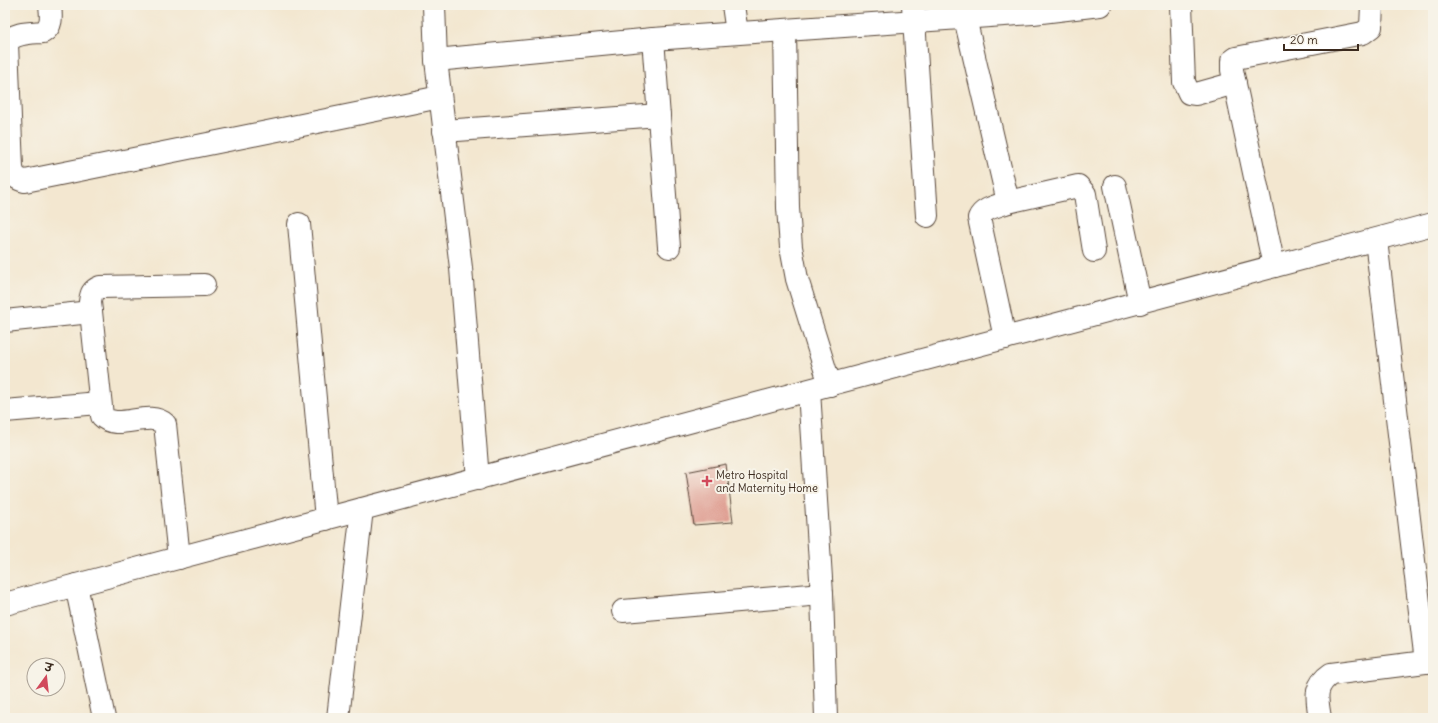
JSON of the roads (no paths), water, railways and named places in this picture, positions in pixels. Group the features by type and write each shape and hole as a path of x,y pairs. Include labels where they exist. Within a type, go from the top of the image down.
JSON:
{"street":[{"path":"50,5 51,20 47,29 43,32 15,35 10,38 7,43 12,168 17,179 25,181 440,97"},
{"path":"434,5 436,60 461,268 478,479"},
{"path":"733,5 737,33"},
{"path":"436,60 653,39 785,30 914,13 965,18 1033,13 1100,5"},
{"path":"1181,5 1184,82 1189,93 1196,94 1235,83"},
{"path":"1274,266 1235,83 1232,61 1236,58 1363,33 1371,26 1372,5"},
{"path":"914,13 926,216"},
{"path":"965,18 1008,202"},
{"path":"785,30 788,208 791,247 797,279 830,385"},
{"path":"653,39 669,247"},
{"path":"444,131 659,115"},
{"path":"1005,338 979,218 986,210 1008,202 1078,186 1085,194 1094,251"},
{"path":"1115,186 1140,303"},
{"path":"299,224 326,519"},
{"path":"5,604 1433,224"},
{"path":"1320,718 1318,688 1322,679 1331,674 1429,662 1376,240"},
{"path":"179,558 165,424 154,419 112,421 106,420 102,416 99,403 91,312 91,295 94,289 100,287 204,284"},
{"path":"5,321 91,312"},
{"path":"809,391 822,594 826,718"},
{"path":"5,411 99,403"},
{"path":"338,718 362,510"},
{"path":"76,585 104,718"},
{"path":"623,610 822,594"}],"place":[{"name":"Metro Hospital and Maternity Home","path":"707,481"}]}
